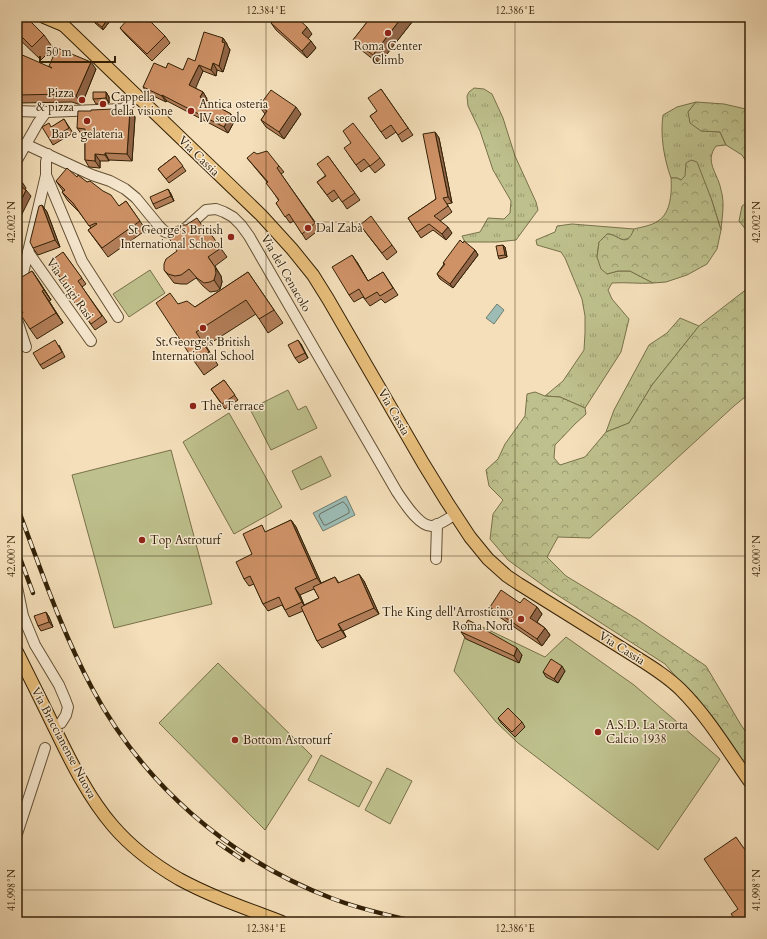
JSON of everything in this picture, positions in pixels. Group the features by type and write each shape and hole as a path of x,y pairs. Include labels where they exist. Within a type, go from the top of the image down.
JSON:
{"main road":[{"path":"44,17 60,21"},
{"name":"Via Cassia","path":"60,21 261,215 304,262 328,299 423,463 455,515 470,537 488,558 507,576 649,665 668,679 701,713 750,782"},
{"name":"Via Braccianense Nuova","path":"17,652 77,774 98,807 114,827 135,848 152,862 179,879 208,893 282,922"}],"street":[{"path":"17,111 46,112 123,109 138,96"},
{"path":"17,160 25,144 46,112"},
{"name":"Via del Cenacolo","path":"25,144 92,175 110,181 124,189 136,198 164,232 174,234 186,228 206,210 211,209 224,212 237,221 249,236 397,492 421,523 431,526 437,524"},
{"path":"17,299 46,175 46,162 48,154"},
{"path":"46,175 82,261 118,317"},
{"name":"Via Luigi Rasi","path":"28,252 92,341"},
{"path":"17,320 26,347"},
{"path":"436,558 437,524 455,515"},
{"path":"17,588 23,616 35,645 59,685 68,707 66,715 61,723"},
{"path":"17,834 45,748"}],"green space":[{"path":"474,88 484,89 492,94 503,118 515,156 536,202 538,210 516,240 497,242 465,242 462,236 480,232 488,218 504,219 510,213 511,201 493,170 480,131 468,106 467,96"},
{"path":"696,102 688,112 702,131 720,132 726,145 716,146 711,157 723,200 721,230 711,198 685,176 681,180 671,178 666,163 662,139 663,115 677,107"},
{"path":"696,102 724,104 750,110 750,168 742,155 726,145 720,132 701,131 690,123 688,112"},
{"path":"691,160 697,162 711,198 721,230 717,249 707,264 687,275 666,282 653,283 630,271 618,271 607,274 601,269 597,257 599,242 607,234 625,240 628,239 634,229 658,221 666,213 670,202 671,178 681,180 685,176 686,163"},
{"path":"750,200 750,232 747,231 739,221 742,206"},
{"path":"572,224 634,229 631,237 627,239 621,239 614,235 607,234 599,242 597,257 607,274 618,271 630,271 653,283 612,283 608,290 612,299 629,319 621,352 585,408 560,397 545,396 563,381 584,350 585,316 582,299 565,258 561,252 537,245 536,240 555,232 557,226"},
{"path":"150,270 165,293 129,317 113,294"},
{"path":"750,285 750,393 590,538 558,537 547,557 566,576 637,619 706,666 750,738 750,780 684,686 665,664 548,589 508,560 490,539 493,514 503,500 489,486 486,470 498,459 505,444 525,416 527,394 535,392 545,396 560,397 585,408 586,414 555,445 554,458 560,465 585,457 606,432 629,423 652,385 699,326"},
{"path":"680,318 699,326 652,385 629,423 606,432 614,410 649,345 667,333"},
{"path":"288,390 298,410 306,406 317,428 271,450 250,409"},
{"path":"229,413 282,507 234,534 183,442"},
{"name":"Top Astroturf","path":"171,450 212,604 114,628 72,475"},
{"path":"321,456 331,476 301,490 292,471"},
{"name":"A.S.D. La Storta Calcio 1938","path":"470,621 545,657 566,637 634,685 720,759 658,850 518,743 496,722 454,671"},
{"name":"Bottom Astroturf","path":"218,663 312,756 265,830 159,723"},
{"path":"321,755 372,782 359,807 308,780"},
{"path":"387,768 412,781 390,824 365,810"}],"water":[{"path":"497,304 504,310 494,324 486,318"},
{"path":"346,496 355,515 323,531 313,513"}],"building":[{"path":"17,17 26,17 44,35 32,47 17,32"},
{"path":"97,17 105,17 108,19 102,27 94,21"},
{"path":"130,17 146,17 165,36 147,54 120,28"},
{"path":"277,17 288,17 291,20 296,17 307,27 302,33 311,41 302,51 271,23"},
{"path":"371,17 402,17 373,55 353,40"},
{"path":"204,32 223,38 222,42 225,43 219,66 213,63 211,70 199,65 189,85 203,92 200,97 231,114 224,127 162,95 143,87 154,63 166,68 168,63 183,70 188,58 195,61"},
{"path":"57,48 91,62 76,96 67,94 17,95 17,89 20,83 17,82 17,61 20,54 52,68 49,66"},
{"path":"381,89 408,128 398,135 391,125 381,132 370,116 377,111 368,98"},
{"path":"271,90 296,107 279,132 261,120 267,111 259,106"},
{"path":"93,92 106,92 106,98 93,99"},
{"path":"114,109 130,110 127,154 95,154 95,161 85,160 85,129 77,128 78,111"},
{"path":"64,119 69,128 50,140 42,127 49,123 51,127"},
{"path":"353,123 380,158 370,166 364,159 356,165 344,148 351,143 343,131"},
{"path":"435,132 448,197 443,198 448,206 434,216 448,227 442,234 429,224 417,232 408,218 436,199 423,134"},
{"path":"267,151 279,166 277,168 315,223 302,234 289,214 285,217 276,203 279,200 266,183 268,182 247,158 254,152 257,154"},
{"path":"175,156 183,166 166,179 158,169"},
{"path":"328,156 355,193 342,202 334,190 327,195 317,182 326,176 317,164"},
{"path":"67,168 77,177 78,175 87,182 90,181 111,195 119,206 126,201 140,221 102,248 88,230 97,224 96,223 89,226 73,203 62,192 65,190 56,181"},
{"path":"17,179 22,182 20,186 26,190 17,209"},
{"path":"168,189 171,196 153,204 150,197"},
{"path":"42,205 55,240 33,248 30,242 39,206"},
{"path":"371,216 392,245 382,253 360,225"},
{"path":"197,218 205,230 207,229 221,248 208,257 215,267 216,273 214,280 204,283 189,269 181,275 175,276 168,274 164,270 166,259 177,251 169,238 169,231 186,225"},
{"path":"460,240 463,243 464,241 475,250 450,284 437,274"},
{"path":"503,245 505,255 498,256 496,246"},
{"path":"63,252 82,278 78,281 102,316 91,324 73,300 75,298 49,262"},
{"path":"352,255 368,281 383,272 393,288 380,296 377,292 365,299 359,289 349,295 332,267"},
{"path":"32,271 44,290 42,291 56,313 30,329 21,315 23,313 17,303 17,292 19,291 17,286 18,282 21,280 20,278"},
{"path":"248,272 274,310 259,319 246,300 196,332 209,352 194,361 156,303 170,293 178,304 187,301 195,307"},
{"path":"55,340 62,352 40,365 33,353"},
{"path":"298,340 305,353 295,358 288,345"},
{"path":"224,380 235,395 222,404 211,389"},
{"path":"291,520 317,578 295,588 302,602 285,610 279,597 263,604 250,576 244,579 236,562 252,554 243,534 262,525 265,532"},
{"path":"359,574 374,608 338,624 341,630 317,641 301,607 319,598 313,587 335,577 338,583"},
{"name":"The King dell'Arrosticino Roma Nord","path":"501,590 520,603 524,598 537,607 530,618 545,628 537,639 490,607"},
{"path":"46,612 49,622 38,626 34,616"},
{"path":"468,620 517,648 514,656 461,632"},
{"path":"551,659 562,666 554,679 543,672"},
{"path":"508,708 522,722 512,732 498,718"},
{"path":"736,837 750,857 750,922 737,922 731,914 738,909 704,859"}],"railway":[{"path":"17,506 70,644 92,688 113,723 137,756 163,786 192,814 224,840 258,862 294,882 331,898 352,905 374,912 417,922"},
{"path":"17,550 33,593"},
{"path":"218,843 243,860"}],"place":[{"name":"Roma Center Climb","path":"388,33"},
{"name":"Pizza & pizza","path":"82,100"},
{"name":"Cappella della visione","path":"103,104"},
{"name":"Antica osteria IV secolo","path":"191,111"},
{"name":"Bar e gelateria","path":"87,121"},
{"name":"Dal Zabà","path":"308,228"},
{"name":"St George's British International School","path":"231,237"},
{"name":"St.George's British International School","path":"203,328"},
{"name":"The Terrace","path":"193,406"},
{"name":"Top Astroturf","path":"142,540"},
{"name":"The King dell'Arrosticino Roma Nord","path":"521,619"},
{"name":"A.S.D. La Storta Calcio 1938","path":"598,732"},
{"name":"Bottom Astroturf","path":"235,740"}]}
